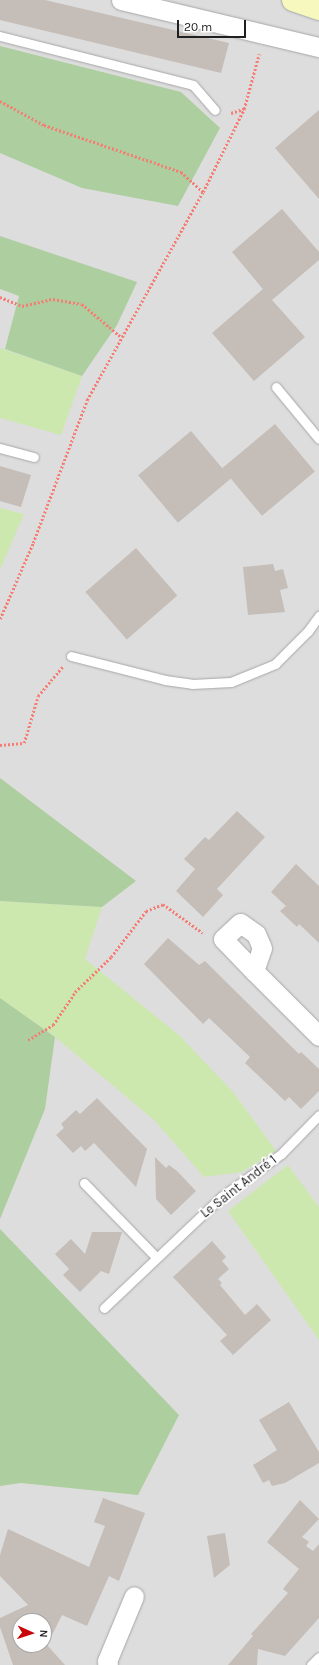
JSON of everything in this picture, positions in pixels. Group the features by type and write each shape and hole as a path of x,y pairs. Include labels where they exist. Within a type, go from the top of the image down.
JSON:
{"street":[{"path":"121,0 319,47"},
{"path":"293,0 319,10"},
{"path":"254,971 262,948 256,934 240,923 223,939 254,971 319,1036"},
{"path":"108,1665 107,1661 134,1596"}],"lane":[{"path":"0,36 193,85 215,110"},
{"path":"276,387 319,439"},
{"path":"0,448 34,457"},
{"path":"71,656 165,680 192,684 231,682 275,664 308,631 319,616"},
{"name":"Le Saint André 1","path":"104,1308 156,1257 221,1197 281,1154 319,1115"},
{"path":"84,1183 156,1257"},
{"path":"311,1665 319,1656"}],"path":[{"path":"0,619 33,543 87,400 202,192 244,109 260,52"},
{"path":"0,101 44,125 181,172 202,192"},
{"path":"0,297 22,306 53,299 82,304 121,337"},
{"path":"0,745 24,743 38,696 71,656"},
{"path":"28,1040 53,1025 75,992 111,957 146,911 162,904 199,931 223,939"}],"shaded area":[{"path":"0,0 319,0 319,1665 0,1665"}],"green space":[{"path":"0,46 181,92 220,128 178,206 82,188 0,153"},
{"path":"0,236 137,282 117,325 82,376 5,349 19,296 0,289"},
{"path":"0,348 82,376 61,435 0,418"},
{"path":"0,508 24,514 0,570"},
{"path":"0,778 136,881 102,907 0,901"},
{"path":"0,901 102,907 85,959 180,1036 234,1093 276,1151 242,1172 204,1177 154,1120 55,1037 0,998"},
{"path":"0,998 55,1037 45,1109 0,1219"},
{"path":"288,1165 319,1207 319,1340 228,1211"},
{"path":"0,1229 179,1415 138,1495 21,1483 0,1486"}],"building":[{"path":"0,0 45,0 229,43 221,73 0,20"},
{"path":"319,110 319,199 275,148"},
{"path":"282,209 319,252 319,260 272,300 305,337 254,381 212,333 263,289 232,252"},
{"path":"275,424 315,471 262,516 222,468"},
{"path":"191,431 231,478 178,523 138,475"},
{"path":"0,466 31,475 21,507 0,501"},
{"path":"136,548 177,596 127,640 85,592"},
{"path":"273,564 275,571 283,569 288,588 280,590 285,612 248,615 243,567"},
{"path":"237,811 265,837 217,889 223,895 203,917 176,891 195,869 184,859 205,837 209,840"},
{"path":"296,864 319,886 319,943 299,924 297,927 280,911 286,906 271,892"},
{"path":"168,938 199,965 205,961 299,1054 301,1052 319,1069 319,1091 301,1109 289,1097 285,1101 245,1063 250,1057 209,1018 203,1024 144,964"},
{"path":"97,1098 147,1149 136,1187 94,1143 85,1151 81,1146 73,1153 56,1135 64,1128 61,1124 76,1110 80,1114"},
{"path":"155,1157 166,1168 169,1165 177,1171 196,1191 171,1215 156,1199"},
{"path":"92,1232 122,1232 109,1274 101,1271 80,1292 63,1275 69,1269 55,1254 71,1239 85,1254"},
{"path":"212,1241 226,1257 222,1261 229,1269 218,1279 222,1283 220,1285 245,1315 257,1304 271,1320 233,1355 220,1341 227,1335 173,1277"},
{"path":"289,1402 319,1452 319,1463 285,1483 272,1486 269,1480 263,1483 253,1465 277,1450 259,1420"},
{"path":"103,1498 145,1513 119,1581 109,1576 87,1626 62,1615 52,1635 52,1613 12,1613 12,1653 52,1653 52,1651 65,1665 13,1665 0,1627 0,1618 28,1605 0,1576 0,1555 8,1529 89,1567 105,1526 94,1522"},
{"path":"300,1500 319,1519 302,1537 309,1542 306,1546 313,1551 319,1544 319,1618 285,1656 258,1649 257,1665 228,1665 253,1636 251,1634 288,1593 283,1589 299,1569 267,1542"},
{"path":"225,1533 230,1565 214,1578 207,1536"}]}
